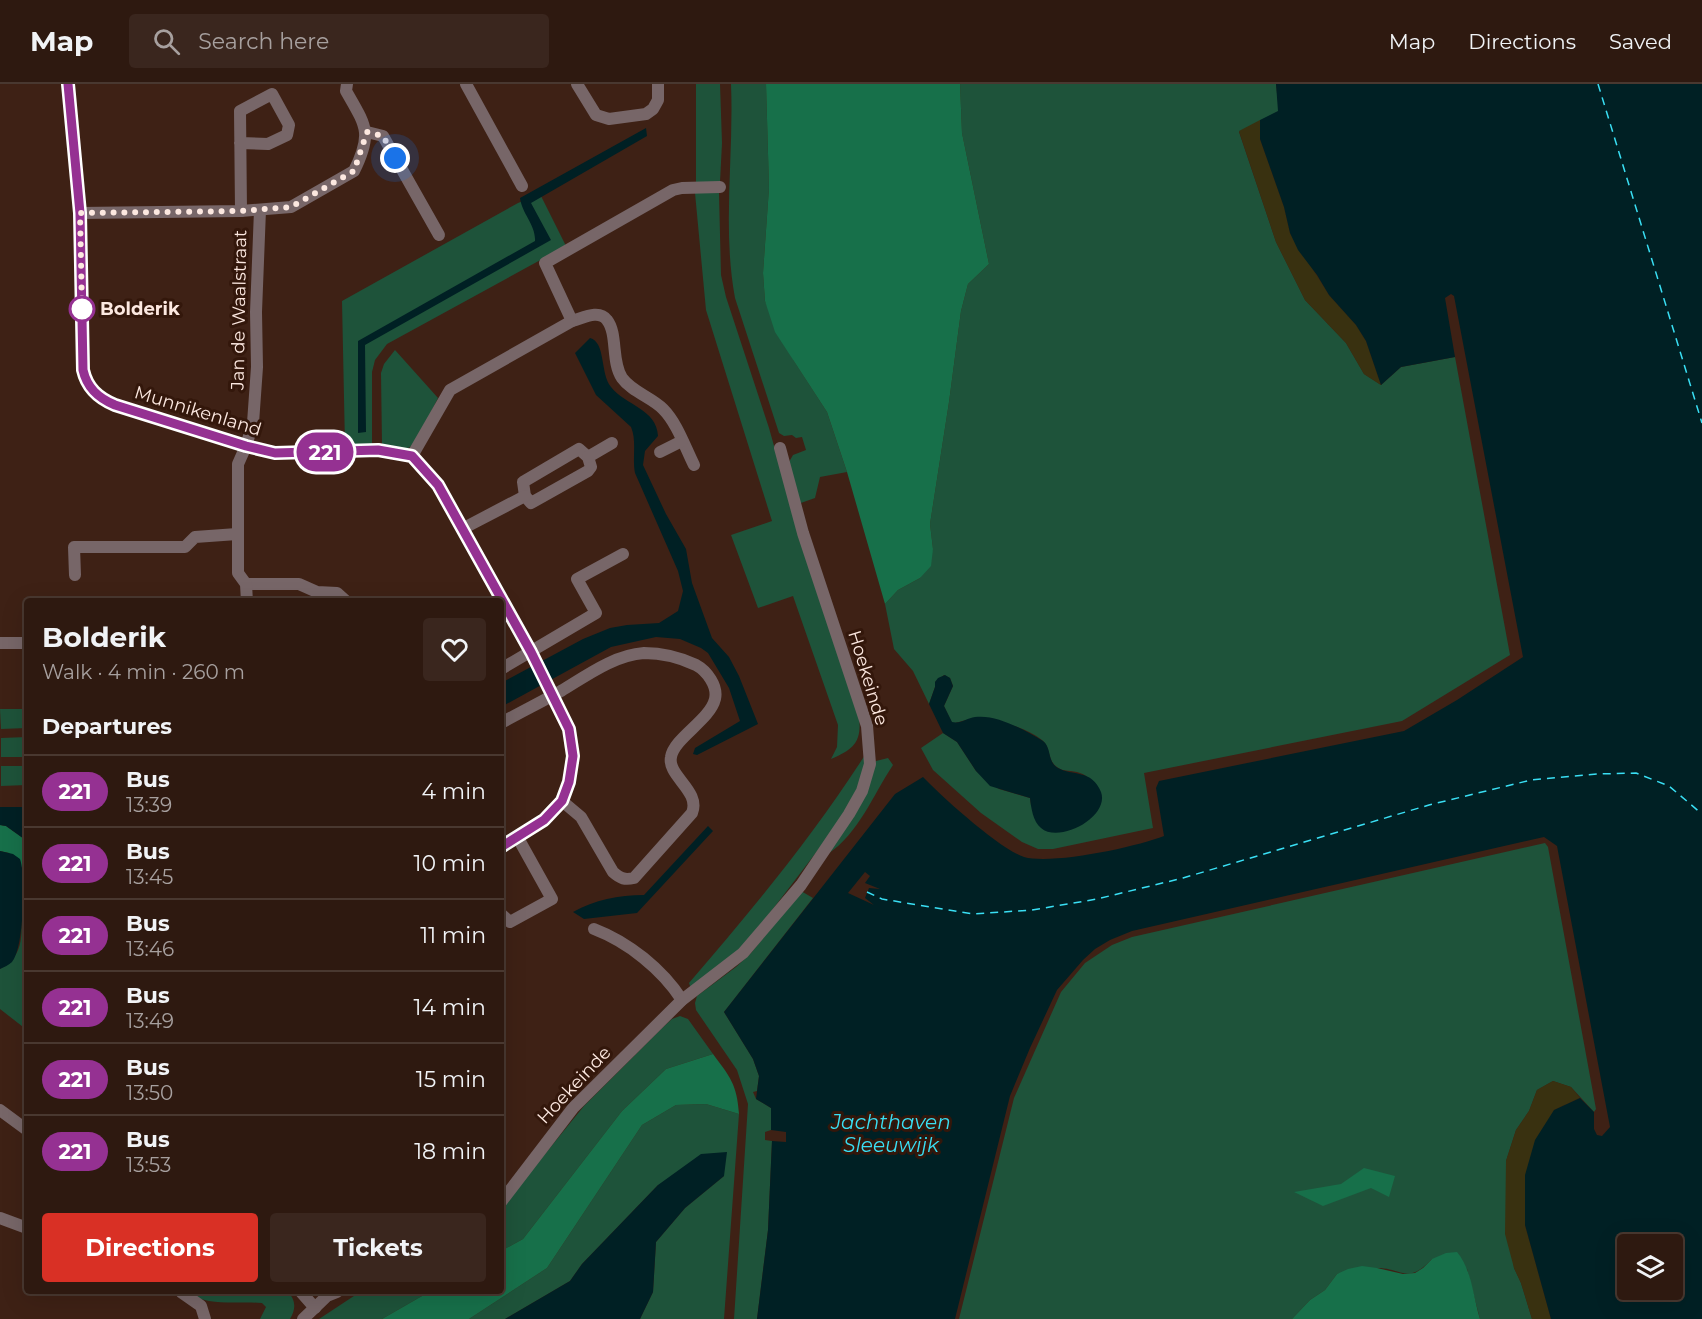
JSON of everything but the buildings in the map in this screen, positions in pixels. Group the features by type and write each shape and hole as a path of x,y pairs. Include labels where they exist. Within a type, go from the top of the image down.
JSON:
{"street":[{"name":"Munnikenland","path":"68,84 80,213 83,370 86,381 93,392 109,402 246,446 275,453 378,450 412,456"},
{"path":"80,213 241,211 291,207 354,171 367,132 364,122 346,91 347,84"},
{"path":"466,84 522,186"},
{"path":"577,84 596,115 609,119 646,114 653,109 658,100 658,84"},
{"path":"240,143 268,144 287,135 289,125 272,94 240,111 240,143 241,211"},
{"path":"367,132 383,136 439,234"},
{"path":"572,321 544,263 673,190 720,187"},
{"name":"Jan de Waalstraat","path":"247,598 246,584 238,573 238,464 253,423 255,407 260,210"},
{"path":"500,598 438,485 412,456 450,390 572,321 600,315 608,321 618,370 623,378 632,388 662,408 671,419 694,465"},
{"path":"660,452 682,441"},
{"path":"588,457 612,443"},
{"name":"Hoekeinde","path":"504,1198 573,1108 682,1000 742,953 801,885 862,791 870,764 865,720 802,533 780,448"},
{"path":"579,449 588,457 591,466 588,471 531,503 525,496 523,482 532,476 579,449"},
{"path":"462,529 525,496"},
{"path":"75,575 74,547 185,547 195,537 237,534"},
{"path":"504,668 533,657 541,644 596,614 577,579 623,554"},
{"path":"246,584 299,584 317,592 338,593 343,598"},
{"path":"504,605 569,729 573,756 569,782 562,801 544,820 504,845"},
{"path":"0,643 24,643"},
{"path":"504,721 550,691 616,660 642,653 672,655 700,667 709,675 714,687 715,699 708,712 674,749 670,758 672,766 693,799 695,806 693,813 634,878 626,880 614,872 581,817 562,801"},
{"path":"504,917 510,922 552,899 518,837"},
{"path":"594,929 625,944 671,983 682,1000"},
{"path":"0,1110 24,1128"},
{"path":"0,1218 24,1227"},
{"path":"184,1294 201,1306 205,1319"},
{"path":"304,1294 315,1308"},
{"path":"303,1319 332,1294"}],"green space":[{"path":"696,84 720,84 722,143 720,182 696,183"},
{"path":"731,84 766,84 769,188 763,273 765,301 794,361 827,412 847,472 820,477 815,498 798,504 789,462 793,455 806,450 802,437 784,436 779,433 735,298 729,245"},
{"path":"766,84 960,84 962,133 989,264 968,284 961,311 930,524 933,549 931,566 920,578 898,590 885,604 827,412 775,332 765,301 763,273 769,188"},
{"path":"960,84 1276,84 1279,111 1239,132 1276,242 1305,300 1346,343 1364,374 1381,385 1401,367 1455,357 1510,655 1402,721 1144,773 1153,828 1053,849 1038,849 1022,842 981,813 933,770 921,748 943,733 957,742 976,771 999,789 1030,798 1031,805 1100,791 1092,780 1083,774 1057,767 1045,743 1025,730 1005,723 975,719 952,723 944,706 953,686 950,678 944,675 935,682 929,704 913,671 894,649 885,604 898,590 920,578 933,549 930,524 961,311 968,284 989,264 962,133"},
{"path":"695,193 719,193 721,275 726,297 769,428 799,535 859,716 859,732 855,744 846,752 831,759 837,747 838,725 793,596 758,608 731,535 772,521 706,310"},
{"path":"540,194 566,246 387,344 375,360 372,372 372,445 345,446 342,301 518,203"},
{"path":"395,350 438,398 415,444 403,451 382,445 381,373 384,364"},
{"path":"0,709 24,709 24,728 1,729"},
{"path":"24,737 24,757 1,757 1,738"},
{"path":"865,755 866,766 859,790 847,812 743,948 693,987 690,986 689,983 759,900 803,843"},
{"path":"888,758 893,765 865,813 839,845 828,854 876,761"},
{"path":"1,766 24,766 24,785 1,786"},
{"path":"0,825 6,826 24,839 24,910 22,910 23,869 9,853 0,851"},
{"path":"1545,843 1548,847 1596,1109 1594,1112 1571,1087 1553,1081 1537,1090 1529,1111 1516,1130 1506,1161 1514,1268 1532,1319 1480,1319 1467,1269 1432,1259 1416,1272 1410,1273 1375,1268 1337,1274 1325,1290 1310,1300 1292,1319 959,1319 1014,1098 1061,992 1085,963 1112,945 1132,937"},
{"path":"801,891 813,898 724,1012 753,1059 759,1076 757,1091 753,1092 756,1099 771,1108 771,1130 765,1132 765,1140 772,1141 768,1230 757,1319 734,1319 748,1104 737,1070 696,1010 695,1003 697,996 751,953"},
{"path":"22,910 24,910 24,1028 0,1009 0,969 14,958 21,936"},
{"path":"680,1016 688,1019 713,1054 666,1069 622,1111 523,1239 504,1249 504,1204 584,1106 672,1019"},
{"path":"713,1054 732,1081 739,1114 706,1104 676,1105 642,1125 547,1268 469,1319 382,1319 426,1294 504,1294 504,1249 523,1239 622,1111 666,1069"},
{"path":"706,1104 739,1114 724,1319 640,1319 653,1292 656,1242 685,1208 724,1176 658,1185 582,1264 570,1281 505,1319 469,1319 547,1268 642,1125 676,1105"},
{"path":"1364,1168 1395,1176 1389,1197 1371,1188 1323,1206 1294,1192 1341,1184"},
{"path":"1457,1252 1469,1275 1480,1319 1292,1319 1310,1300 1325,1290 1337,1274 1348,1269 1362,1266 1403,1274 1415,1273 1432,1259 1446,1253"},
{"path":"189,1294 290,1294 294,1301 294,1308 290,1319 260,1319 266,1307 262,1303 213,1302"},
{"path":"357,1294 426,1294 382,1319 319,1319"}],"sand":[{"path":"1260,120 1260,139 1284,207 1290,233 1329,295 1356,325 1366,341 1381,385 1364,374 1346,343 1305,300 1276,242 1239,131"},
{"path":"1553,1081 1571,1087 1580,1098 1554,1110 1525,1225 1551,1319 1532,1319 1505,1234 1506,1161 1516,1130 1529,1111 1537,1090"}],"water":[{"name":"Jachthaven Sleeuwijk","path":"1276,84 1702,84 1702,1319 1551,1319 1525,1225 1525,1175 1535,1140 1554,1110 1580,1098 1594,1112 1594,1129 1597,1135 1602,1136 1610,1127 1557,846 1544,837 1132,931 1095,949 1057,990 1010,1096 955,1319 757,1319 768,1230 772,1141 786,1142 786,1132 771,1130 771,1108 756,1099 759,1076 753,1059 724,1012 895,794 923,777 987,834 1024,857 1054,859 1115,850 1164,836 1156,788 1159,781 1404,731 1523,657 1454,296 1451,294 1445,298 1455,357 1401,367 1381,385 1366,341 1356,325 1329,295 1298,250 1290,233 1284,207 1260,139 1260,120 1278,111"},
{"path":"646,128 647,136 531,203 551,240 365,345 366,432 358,433 358,341 535,241 535,235 520,198"},
{"path":"590,338 595,341 601,352 605,374 611,387 646,413 656,427 658,436 645,451 643,465 666,514 686,549 692,583 712,638 729,657 758,724 697,755 693,754 695,748 740,721 729,688 708,653 680,639 656,637 611,647 504,705 504,681 583,639 610,628 659,623 678,611 683,591 678,571 635,473 634,438 631,427 596,395 575,353"},
{"path":"945,675 950,678 953,686 944,706 952,722 972,718 992,718 1010,724 1043,741 1048,747 1052,762 1058,768 1087,776 1097,785 1102,801 1091,819 1070,830 1059,833 1049,832 1036,822 1030,798 990,786 976,771 957,742 943,733 929,704 935,682"},
{"path":"0,807 24,807 24,839 6,826 0,825"},
{"path":"708,826 713,831 637,913 584,919 573,912 607,899 644,895"},
{"path":"0,851 13,854 20,859 23,895 21,928 16,954 12,962 0,969"},
{"path":"727,1152 724,1176 685,1208 656,1242 653,1292 640,1319 505,1319 570,1281 582,1264 658,1185 701,1154"}],"pier":[{"path":"865,872 870,876 865,883 880,889 869,888 865,898 874,905 848,893"}],"ferry route":[{"path":"1598,84 1702,423"},
{"path":"867,892 882,899 973,914 1032,910 1097,899 1183,878 1429,805 1531,780 1636,773 1669,786 1702,814"}],"bus line":[{"name":"221","path":"68,84 80,213 83,370 86,381 93,392 103,400 115,405 275,453 378,450 412,456 438,485 501,598"},
{"name":"221","path":"504,604 569,729 573,756 569,782 562,801 544,820 504,845"}],"place":[{"name":"Bolderik","path":"82,309"}],"route":[{"path":"82,309 80,213 241,211 291,207 354,171 367,132 383,136 395,158"}]}
